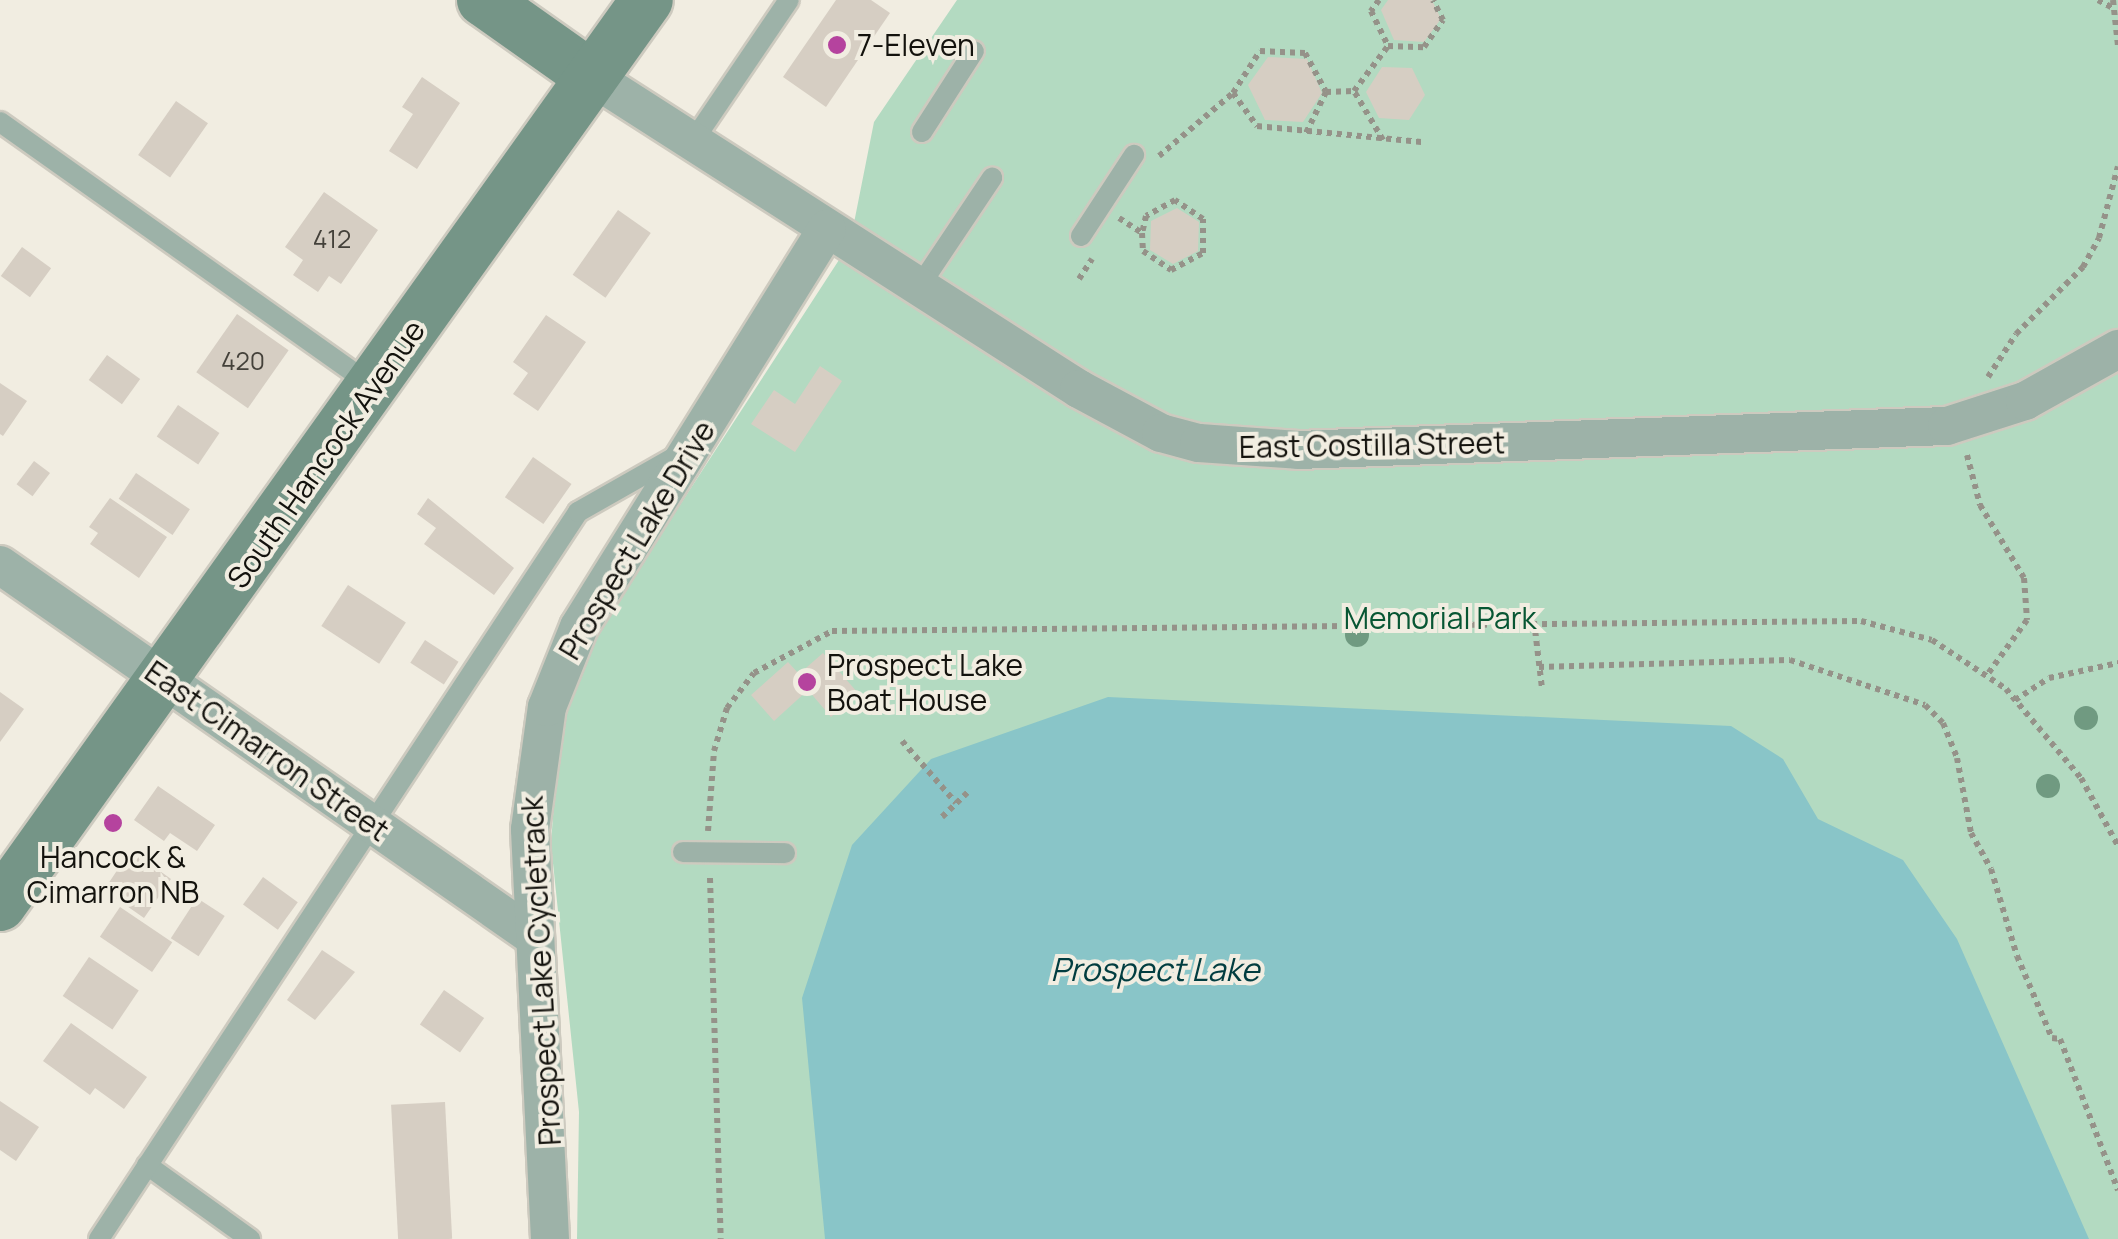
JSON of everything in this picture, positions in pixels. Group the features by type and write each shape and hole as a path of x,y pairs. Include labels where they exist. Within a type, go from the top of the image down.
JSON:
{"main road":[{"name":"East Costilla Street","path":"483,0 592,77"},
{"name":"South Hancock Avenue","path":"0,905 165,680 648,0"}],"street":[{"name":"East Costilla Street","path":"592,77 691,144 921,284 1130,418 1199,443 1247,449 1901,430 1978,419 2025,402 2118,349"},
{"name":"Prospect Lake Drive","path":"550,1239 530,829 547,707 579,626 827,229"},
{"name":"East Cimarron Street","path":"0,565 534,937"}],"lane":[{"path":"691,144 789,0"},
{"path":"922,132 974,52"},
{"path":"0,122 373,386"},
{"path":"1082,236 1134,155"},
{"path":"921,284 992,178"},
{"path":"98,1239 578,512 692,446"},
{"path":"683,852 785,853"},
{"path":"147,1166 250,1239"}],"path":[{"path":"1388,46 1424,47 1443,20 1433,0"},
{"path":"2098,0 2113,4 2118,46"},
{"path":"1376,2 1371,11 1388,46"},
{"path":"1354,91 1388,46"},
{"path":"1150,171 1233,93 1260,51 1306,53 1326,92"},
{"path":"1326,92 1354,91"},
{"path":"1354,91 1383,140"},
{"path":"1306,133 1326,92"},
{"path":"1233,93 1257,126 1421,142"},
{"path":"1987,676 2027,620 2024,578 1980,504 1966,453 1978,419 1979,397 1993,366 2084,267 2099,238 2118,166"},
{"path":"1175,200 1204,219 1203,252 1171,270 1143,252 1142,233 1146,216 1175,200"},
{"path":"1109,233 1129,202"},
{"path":"1101,206 1142,233"},
{"path":"1080,279 1099,248"},
{"path":"1534,621 1542,688"},
{"path":"721,1239 709,852 714,750 727,708 754,673 832,630 1861,621 1932,640 1987,676 2014,700 2080,778 2118,846"},
{"path":"1539,667 1790,660 1925,705 1943,722 1957,758 1971,833 1991,869 2017,956 2052,1038 2060,1039 2118,1190"},
{"path":"2014,700 2049,678 2118,663"},
{"path":"902,741 956,803"},
{"path":"942,817 969,792"}],"green space":[{"name":"Memorial Park","path":"957,0 2118,0 2118,1239 577,1239 579,1112 551,844 559,731 587,648 850,243 874,122"}],"water":[{"name":"Prospect Lake","path":"1108,697 1731,726 1783,759 1818,819 1903,860 1957,939 2089,1239 825,1239 802,998 852,845 931,759"}],"building":[{"name":"7-Eleven","path":"836,0 871,0 890,13 826,107 783,77"},
{"path":"1388,0 1432,0 1441,19 1424,42 1394,40 1381,10"},
{"path":"1268,57 1307,59 1322,93 1303,122 1265,120 1248,85"},
{"path":"1382,67 1412,68 1425,95 1409,120 1379,118 1366,92"},
{"path":"422,77 460,103 417,169 389,151 413,114 402,107"},
{"path":"176,101 208,123 170,177 138,155"},
{"path":"324,192 378,230 341,284 329,276 318,292 293,275 303,260 285,247"},
{"path":"1177,208 1199,222 1198,251 1173,264 1150,250 1151,221"},
{"path":"618,210 651,233 605,298 573,275"},
{"path":"22,247 51,268 30,297 1,276"},
{"path":"237,314 289,350 248,408 196,372"},
{"path":"546,315 586,342 538,411 513,394 528,373 513,362"},
{"path":"107,355 140,379 122,404 89,380"},
{"path":"820,366 842,381 795,452 751,424 774,390 795,404"},
{"path":"0,383 27,401 3,436 0,434"},
{"path":"178,405 219,433 198,464 157,437"},
{"path":"533,457 572,484 543,524 505,497"},
{"path":"34,461 50,473 33,496 17,484"},
{"path":"136,473 190,509 173,535 119,499"},
{"path":"110,498 167,537 139,578 90,544 98,533 89,527"},
{"path":"428,498 514,568 494,595 424,544 436,528 417,514"},
{"path":"348,585 406,623 379,664 321,626"},
{"path":"425,640 459,662 444,684 410,663"},
{"name":"Prospect Lake Boat House","path":"823,653 858,693 831,717 808,690 774,721 751,695 788,662 799,674"},
{"path":"0,692 24,709 0,742"},
{"path":"158,786 215,825 197,851 170,833 164,841 134,820"},
{"path":"139,856 171,879 144,918 104,890 124,860 133,866"},
{"path":"263,877 298,902 278,930 243,905"},
{"path":"197,898 225,916 199,956 171,938"},
{"path":"120,907 172,942 152,972 100,937"},
{"path":"322,950 355,972 315,1020 287,1000"},
{"path":"89,957 139,991 112,1030 63,996"},
{"path":"444,990 484,1018 460,1053 420,1024"},
{"path":"71,1023 147,1077 124,1109 95,1088 90,1095 43,1061"},
{"path":"0,1101 39,1127 16,1161 0,1150"},
{"path":"445,1102 452,1239 398,1239 391,1105"}],"place":[{"name":"7-Eleven","path":"837,45"},
{"name":"Prospect Lake Boat House","path":"807,682"},
{"name":"Hancock & Cimarron NB","path":"113,823"}]}
